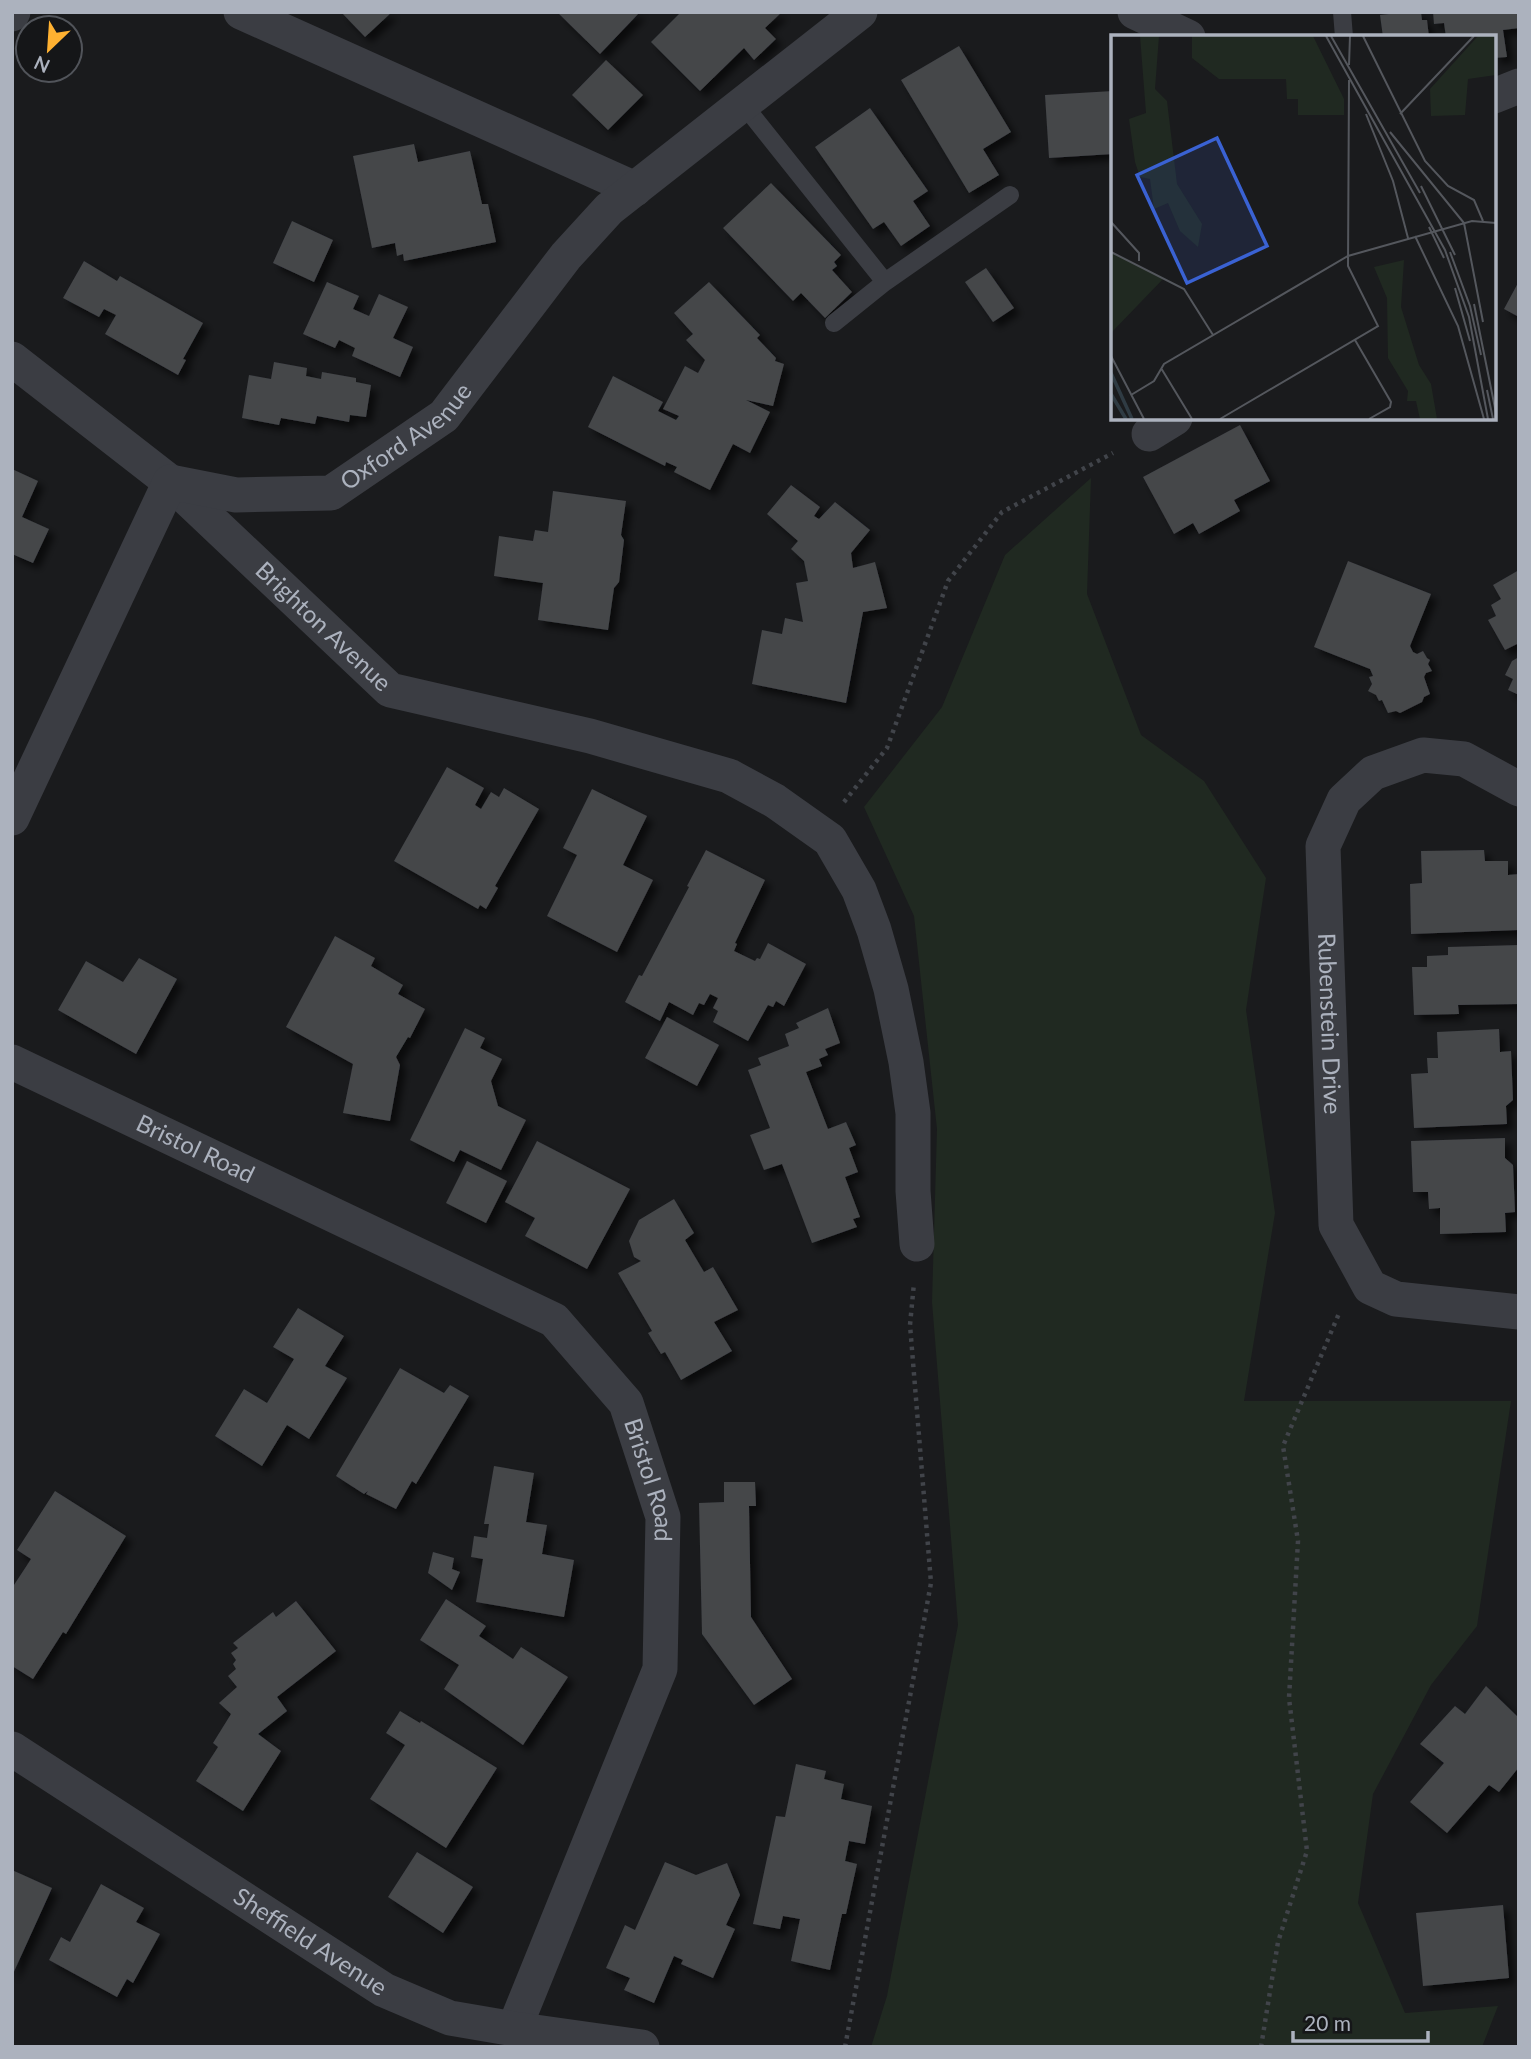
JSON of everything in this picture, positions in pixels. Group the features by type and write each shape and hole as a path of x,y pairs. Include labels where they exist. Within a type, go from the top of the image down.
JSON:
{"street":[{"path":"241,12 635,189"},
{"name":"Oxford Avenue","path":"170,482 236,495 331,493 444,416 566,256 609,209 860,12"},
{"path":"1135,12 1184,35"},
{"path":"1496,95 1519,86"},
{"name":"Brighton Avenue","path":"12,359 170,482 390,690 603,739 729,776 775,801 830,840 859,890 891,989 913,1113 913,1191 917,1244"},
{"path":"12,818 170,482"},
{"name":"Rubenstein Drive","path":"1519,789 1464,759 1423,755 1373,773 1344,800 1323,846 1336,1225 1370,1287 1396,1299 1519,1312"},
{"name":"Bristol Road","path":"12,1062 555,1320 626,1403 663,1517 660,1669 514,2029"},
{"name":"Sheffield Avenue","path":"12,1749 384,1990 450,2018 642,2047"}],"lane":[{"path":"1342,12 1344,35"},
{"path":"743,104 885,282"},
{"path":"834,323 885,282 1010,195"}],"path":[{"path":"836,811 887,748 948,581 1002,512 1162,426"},
{"path":"845,2047 932,1583 910,1325 917,1244"},
{"path":"1261,2047 1278,1942 1307,1851 1289,1698 1298,1541 1283,1446 1345,1300"}],"shaded area":[{"path":"1091,478 1087,594 1141,735 1204,781 1266,878 1246,1010 1275,1213 1244,1401 1511,1401 1477,1626 1431,1685 1373,1794 1358,1903 1405,2013 1498,2006 1482,2047 871,2047 887,1996 958,1625 932,1302 937,1129 914,916 864,807 942,707 1005,555"}],"building":[{"path":"341,12 392,12 365,37"},
{"path":"557,12 640,12 600,54"},
{"path":"681,12 782,12 765,28 776,39 754,60 744,48 700,91 651,42"},
{"path":"1421,12 1422,20 1427,20 1429,35 1383,35 1380,15"},
{"path":"1433,12 1519,12 1519,28 1503,30 1507,57 1496,58 1496,35 1446,35 1444,23 1434,24"},
{"path":"959,46 1011,132 983,149 999,175 969,193 901,80"},
{"path":"606,60 643,95 608,130 572,95"},
{"path":"1111,91 1111,154 1049,158 1045,95"},
{"path":"870,108 928,191 913,201 930,226 901,246 884,222 873,229 815,147"},
{"path":"414,144 418,162 470,151 482,204 488,204 496,242 404,261 403,254 397,256 395,243 372,248 353,156"},
{"path":"771,183 841,255 834,262 837,266 832,270 852,292 825,318 801,293 793,301 723,228"},
{"path":"292,221 333,240 314,282 273,263"},
{"path":"84,261 117,281 120,276 203,323 183,359 186,360 178,375 105,334 116,315 104,309 99,317 63,298"},
{"path":"986,268 1014,308 993,322 965,282"},
{"path":"1519,281 1519,317 1504,309"},
{"path":"327,282 359,296 353,309 369,316 379,294 408,307 393,338 413,347 400,377 352,356 355,348 339,340 335,348 303,334"},
{"path":"709,282 760,335 757,338 776,358 775,361 784,364 773,406 746,400 770,412 750,453 733,444 710,490 674,472 677,467 666,462 665,466 588,427 613,376 663,402 658,411 676,420 679,416 663,409 685,366 698,373 705,360 686,340 693,334 674,313"},
{"path":"274,362 307,368 306,376 321,379 322,372 356,378 356,382 371,385 366,417 350,415 349,422 317,416 315,424 281,418 279,425 242,418 249,375 271,379"},
{"path":"1240,425 1270,481 1234,500 1240,511 1199,534 1193,523 1174,534 1143,477"},
{"path":"12,469 38,481 22,517 49,529 33,563 12,554"},
{"path":"791,485 820,507 814,516 819,519 835,502 870,530 851,553 853,568 875,562 887,608 863,612 846,703 752,684 762,630 782,634 785,618 803,622 796,583 808,581 804,561 791,549 798,541 767,514"},
{"path":"553,491 626,501 619,582 614,588 608,630 538,620 543,583 494,576 499,536 533,541 535,530 548,532"},
{"path":"1348,561 1431,594 1410,646 1417,654 1423,651 1430,660 1428,664 1432,671 1424,677 1430,694 1424,697 1422,702 1400,713 1388,713 1382,700 1379,701 1376,695 1368,691 1372,684 1369,677 1373,676 1370,669 1314,647"},
{"path":"1519,570 1519,643 1505,650 1488,620 1496,616 1491,605 1501,599 1493,585"},
{"path":"1519,657 1519,695 1508,690 1513,679 1505,675 1512,661"},
{"path":"447,767 484,788 475,805 481,809 491,792 499,797 504,788 539,809 495,886 498,888 486,909 480,905 478,909 394,861"},
{"path":"592,789 647,816 623,865 653,880 617,952 547,916 577,855 563,848"},
{"path":"706,850 765,880 735,943 737,944 734,951 755,961 760,959 768,943 806,964 784,1006 776,1001 773,1007 768,1005 748,1041 713,1022 718,1011 713,1008 718,998 710,994 704,1005 699,1003 693,1015 669,1002 660,1021 625,1002 639,975 642,976"},
{"path":"1484,850 1485,861 1508,861 1508,875 1519,874 1519,930 1411,934 1410,884 1422,883 1421,851"},
{"path":"335,936 375,958 371,966 403,985 398,994 425,1009 410,1038 408,1037 396,1057 400,1065 390,1121 343,1113 353,1064 286,1027"},
{"path":"1519,945 1519,1004 1458,1005 1459,1014 1414,1015 1412,967 1427,967 1427,956 1448,955 1448,947"},
{"path":"139,958 177,979 136,1054 58,1010 86,961 123,982"},
{"path":"828,1008 840,1043 825,1049 828,1055 819,1059 822,1066 806,1072 828,1129 846,1122 856,1145 849,1148 858,1172 845,1177 860,1217 853,1219 857,1227 812,1243 782,1164 764,1170 750,1135 770,1128 748,1070 761,1065 758,1058 789,1046 785,1034 799,1028 796,1023"},
{"path":"667,1017 719,1045 697,1086 645,1058"},
{"path":"465,1028 485,1038 480,1048 502,1059 491,1081 498,1106 526,1120 501,1170 460,1150 454,1162 410,1140"},
{"path":"1499,1029 1500,1052 1511,1051 1513,1100 1506,1106 1507,1124 1414,1128 1411,1074 1428,1073 1427,1058 1438,1058 1437,1032"},
{"path":"1505,1138 1505,1158 1513,1165 1515,1212 1505,1213 1506,1232 1440,1234 1440,1208 1429,1209 1428,1192 1413,1192 1411,1141"},
{"path":"537,1141 630,1189 587,1269 525,1236 535,1218 505,1202"},
{"path":"467,1161 507,1181 486,1223 446,1203"},
{"path":"674,1199 694,1233 685,1240 704,1272 713,1267 738,1310 714,1322 732,1351 681,1380 665,1352 661,1354 648,1333 652,1331 618,1273 641,1261 634,1257 629,1241 639,1220"},
{"path":"298,1308 344,1336 325,1366 347,1378 309,1439 287,1425 262,1466 215,1436 244,1389 267,1403 294,1359 273,1347"},
{"path":"400,1368 444,1393 450,1385 469,1396 416,1484 412,1481 396,1509 366,1494 368,1491 364,1494 336,1476"},
{"path":"494,1466 534,1473 526,1522 547,1525 542,1554 574,1560 564,1617 476,1602 483,1559 471,1557 474,1536 487,1538 489,1524 484,1524"},
{"path":"724,1482 755,1482 756,1506 749,1506 751,1617 792,1679 754,1705 702,1634 699,1503 724,1502"},
{"path":"55,1491 126,1536 66,1634 63,1632 33,1679 12,1666 12,1588 31,1559 17,1550"},
{"path":"433,1552 454,1558 452,1569 460,1572 452,1590 428,1573"},
{"path":"446,1599 486,1626 479,1636 513,1659 521,1647 568,1677 523,1745 444,1689 459,1665 420,1640"},
{"path":"296,1601 336,1651 277,1697 287,1711 258,1734 281,1751 243,1811 196,1781 218,1747 213,1743 231,1714 219,1703 237,1687 228,1676 236,1669 233,1664 236,1660 231,1653 238,1648 233,1643 273,1612 276,1617"},
{"path":"1486,1686 1519,1718 1519,1767 1499,1792 1489,1785 1447,1833 1410,1802 1444,1763 1420,1744 1455,1706 1465,1714"},
{"path":"400,1711 497,1768 446,1848 370,1799 405,1745 386,1733"},
{"path":"796,1764 826,1771 824,1779 844,1784 841,1799 872,1806 865,1844 849,1841 845,1861 857,1864 846,1914 842,1914 830,1970 791,1961 800,1919 783,1916 780,1929 753,1924 776,1816 785,1817"},
{"path":"417,1852 473,1887 443,1933 388,1897"},
{"path":"665,1862 696,1875 727,1863 740,1895 726,1925 735,1929 713,1978 681,1964 683,1960 674,1956 654,2003 624,1990 630,1978 606,1968 625,1925 635,1930"},
{"path":"12,1870 52,1888 12,1976"},
{"path":"101,1884 144,1908 136,1922 160,1934 133,1983 127,1979 117,1997 49,1960 61,1937 70,1942"},
{"path":"1503,1905 1509,1978 1423,1986 1416,1913"}]}
